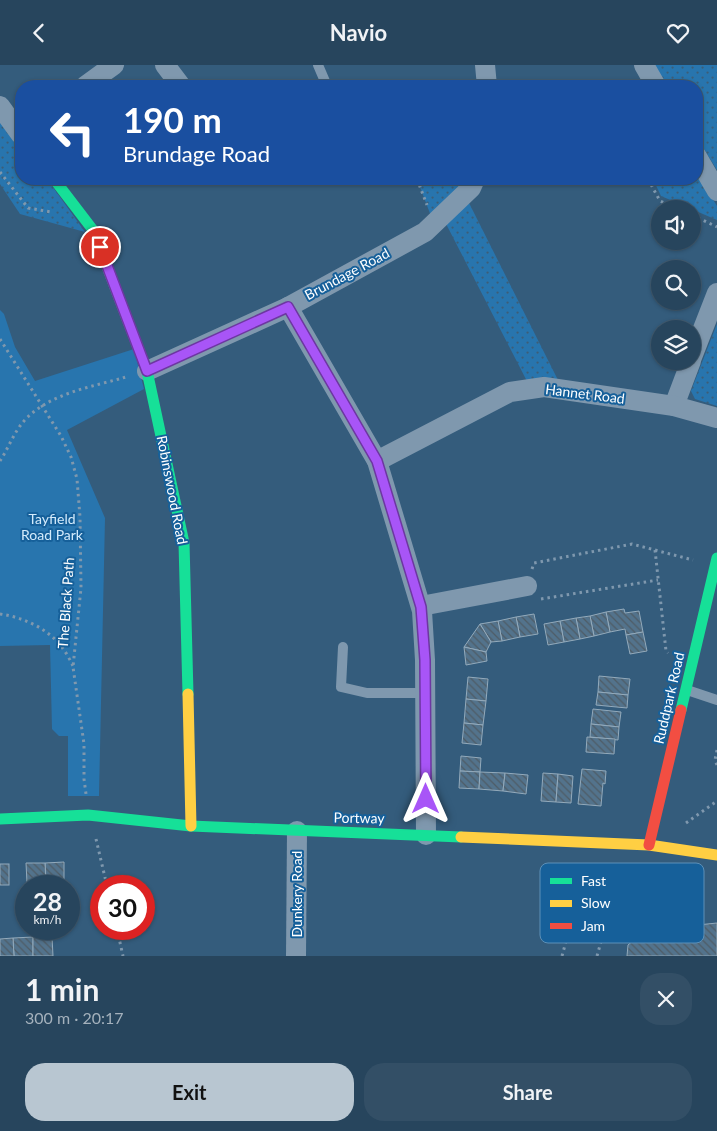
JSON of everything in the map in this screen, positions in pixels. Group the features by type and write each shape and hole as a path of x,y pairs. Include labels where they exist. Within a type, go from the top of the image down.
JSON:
{"street":[{"path":"93,80 114,65"},
{"path":"165,65 176,80"},
{"path":"485,65 486,80"},
{"path":"644,65 653,80"},
{"path":"0,106 15,125"},
{"path":"703,167 717,191"},
{"name":"Robinswood Road","path":"59,185 93,230 147,371 184,543 191,826"},
{"name":"Brundage Road","path":"147,371 288,307 425,232 471,189 473,185"},
{"path":"701,334 717,293"},
{"path":"288,307 377,461 421,607 425,660 426,835"},
{"path":"674,406 688,370"},
{"name":"Hannet Road","path":"377,461 510,392 544,387 674,406 717,418"},
{"name":"Ruddpark Road","path":"649,845 717,558"},
{"path":"421,607 527,586"},
{"name":"Portway","path":"0,819 88,815 191,826 649,845 717,855"},
{"name":"Dunkery Road","path":"296,956 297,831"}],"lane":[{"path":"318,65 324,80"},
{"path":"343,647 341,687 367,693 425,693"},
{"path":"686,690 717,700"}],"path":[{"path":"0,172 28,208 83,217"},
{"path":"419,185 434,224"},
{"path":"651,185 659,200"},
{"path":"701,219 717,227"},
{"name":"The Black Path","path":"0,339 61,436 71,457 77,479 80,517 81,588 73,667 84,744 84,779 88,815 105,875"},
{"path":"0,461 23,422 43,406 65,394 147,371"},
{"path":"658,581 541,599 527,586 534,563 632,544 693,560"},
{"path":"655,550 666,651 668,653"},
{"path":"0,614 15,616 33,624 48,634 61,645 73,667"},
{"path":"717,750 715,760 717,765"},
{"path":"686,823 717,801"},
{"path":"588,863 594,842"},
{"path":"119,940 123,956"},
{"path":"562,956 566,943"},
{"path":"597,956 601,943"}],"green space":[{"path":"652,65 717,65 717,170 703,147 703,80 661,80"},
{"path":"0,112 15,133 15,185 51,185 85,232 20,214 0,184"},
{"path":"703,183 717,206 717,220 701,213 701,200 670,200 661,196 656,185 703,185"},
{"path":"419,185 471,185 465,195 563,390 531,389 442,216 434,224"},
{"name":"Tayfield Road Park","path":"0,310 4,314 15,347 35,381 134,349 144,389 67,430 105,518 99,796 68,796 68,736 59,736 52,729 50,645 0,646"},
{"path":"717,324 717,406 695,399 691,391 699,370 701,370 701,365"}],"building":[{"path":"624,609 625,613 639,611 643,632 626,635 625,629 610,632 606,612"},
{"path":"606,612 610,632 594,636 590,616"},
{"path":"534,614 538,634 520,637 516,617"},
{"path":"590,616 594,636 580,639 576,618"},
{"path":"516,617 520,637 502,641 498,621"},
{"path":"576,618 580,639 564,642 560,621"},
{"path":"498,621 502,641 491,642 480,624"},
{"path":"560,621 564,642 548,645 544,624"},
{"path":"480,624 491,642 486,652 464,647"},
{"path":"643,632 647,651 630,654 626,635"},
{"path":"464,647 486,652 487,661 466,665"},
{"path":"599,676 630,679 628,695 598,692"},
{"path":"468,677 488,679 486,701 466,699"},
{"path":"598,692 628,695 627,708 596,705"},
{"path":"466,699 486,701 483,725 464,723"},
{"path":"593,709 621,712 619,727 591,724"},
{"path":"464,723 483,725 481,745 462,743"},
{"path":"591,724 619,727 618,740 590,737"},
{"path":"587,737 615,739 614,754 586,752"},
{"path":"461,756 481,758 480,772 460,771"},
{"path":"582,769 606,771 601,806 578,804"},
{"path":"460,771 480,772 479,789 459,788"},
{"path":"480,772 505,773 503,791 479,789"},
{"path":"505,773 528,775 526,794 503,791"},
{"path":"543,773 558,774 556,802 541,801"},
{"path":"558,774 573,776 571,803 556,802"},
{"path":"64,862 64,875 46,875 45,863"},
{"path":"26,863 45,863 46,875 27,875"},
{"path":"0,864 9,864 9,885 0,885"},
{"path":"717,923 717,956 627,956 628,945 630,943 704,943 704,924"},
{"path":"13,938 15,940 33,940 33,956 14,956"},
{"path":"13,938 14,956 0,956 0,939"},
{"path":"33,940 52,940 53,956 33,956"}],"traffic: fast":[{"path":"59,185 93,230 147,371 184,543 188,694"},
{"path":"681,710 717,558"},
{"path":"0,819 88,815 191,826 461,837"}],"traffic: slow":[{"path":"188,694 191,826"},
{"path":"461,837 649,845 717,855"}],"traffic: jam":[{"path":"649,845 681,710"}],"route":[{"path":"100,247 147,371 288,307 377,461 421,607 425,660 426,799"}]}
